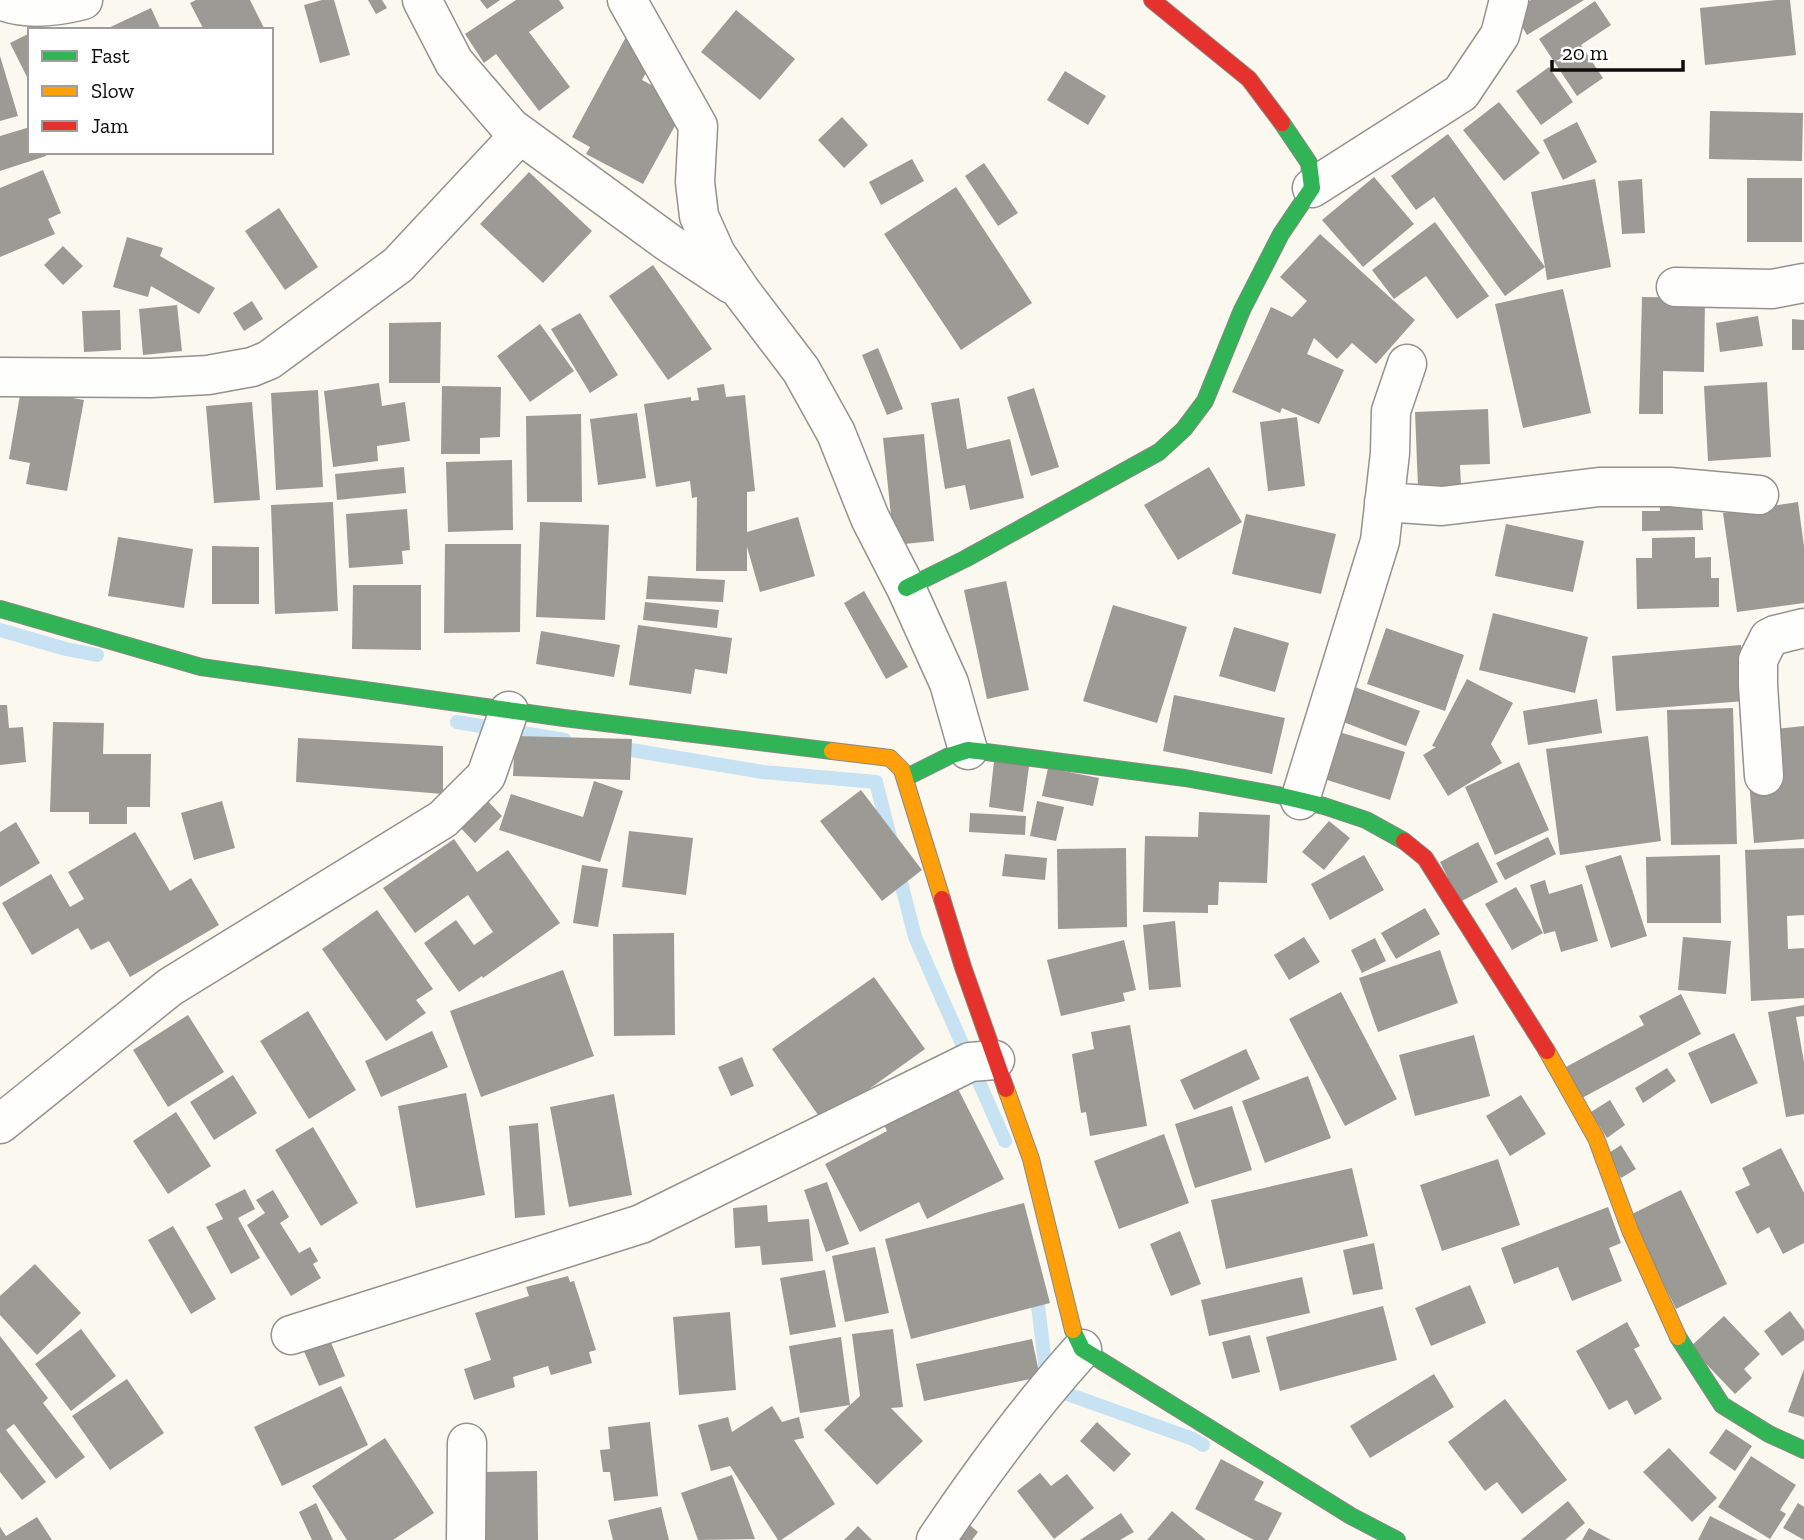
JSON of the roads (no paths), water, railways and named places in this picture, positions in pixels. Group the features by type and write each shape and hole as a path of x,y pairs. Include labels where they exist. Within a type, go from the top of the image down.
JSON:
{"street":[{"path":"0,0 31,8 83,0"},
{"path":"422,0 454,62 510,127 669,243 741,291"},
{"path":"627,0 698,126 695,182 699,216 716,254 801,370 836,433 870,518 906,588 949,683 968,750"},
{"path":"1152,0 1249,79 1292,134 1309,163 1312,188"},
{"path":"906,588 965,559 1159,452 1184,429 1205,401 1242,310 1281,234 1312,188 1461,93 1500,35 1509,0"},
{"path":"0,377 151,378 208,375 252,367 269,360 398,265 509,148 513,142 510,127"},
{"path":"1676,287 1772,289 1804,283"},
{"path":"1300,800 1380,541 1390,453 1391,411 1407,364"},
{"path":"1384,502 1442,506 1599,487 1670,487 1759,495"},
{"path":"0,609 201,667 509,711 884,756 895,762 905,778 963,967 1031,1159 1070,1325 1082,1349 1351,1516 1397,1540"},
{"path":"1765,776 1758,660 1769,638 1804,628"},
{"path":"0,1124 170,987 443,819 486,776 509,711"},
{"path":"905,778 949,756 968,750 1201,781 1300,800 1323,805 1391,831 1411,844 1425,858 1548,1052 1596,1138 1635,1242 1677,1336 1698,1371 1722,1405 1769,1434 1804,1450"},
{"path":"291,1335 641,1224 970,1062 995,1060"},
{"path":"936,1540 976,1480 1048,1387 1082,1349"},
{"path":"466,1540 467,1443"}],"waterway":[{"path":"0,630 97,655"},
{"path":"457,722 565,740"},
{"path":"613,747 763,772 876,782 891,841"},
{"path":"897,867 915,937 1005,1141"},
{"path":"1036,1290 1048,1387 1193,1439 1203,1445"}]}
